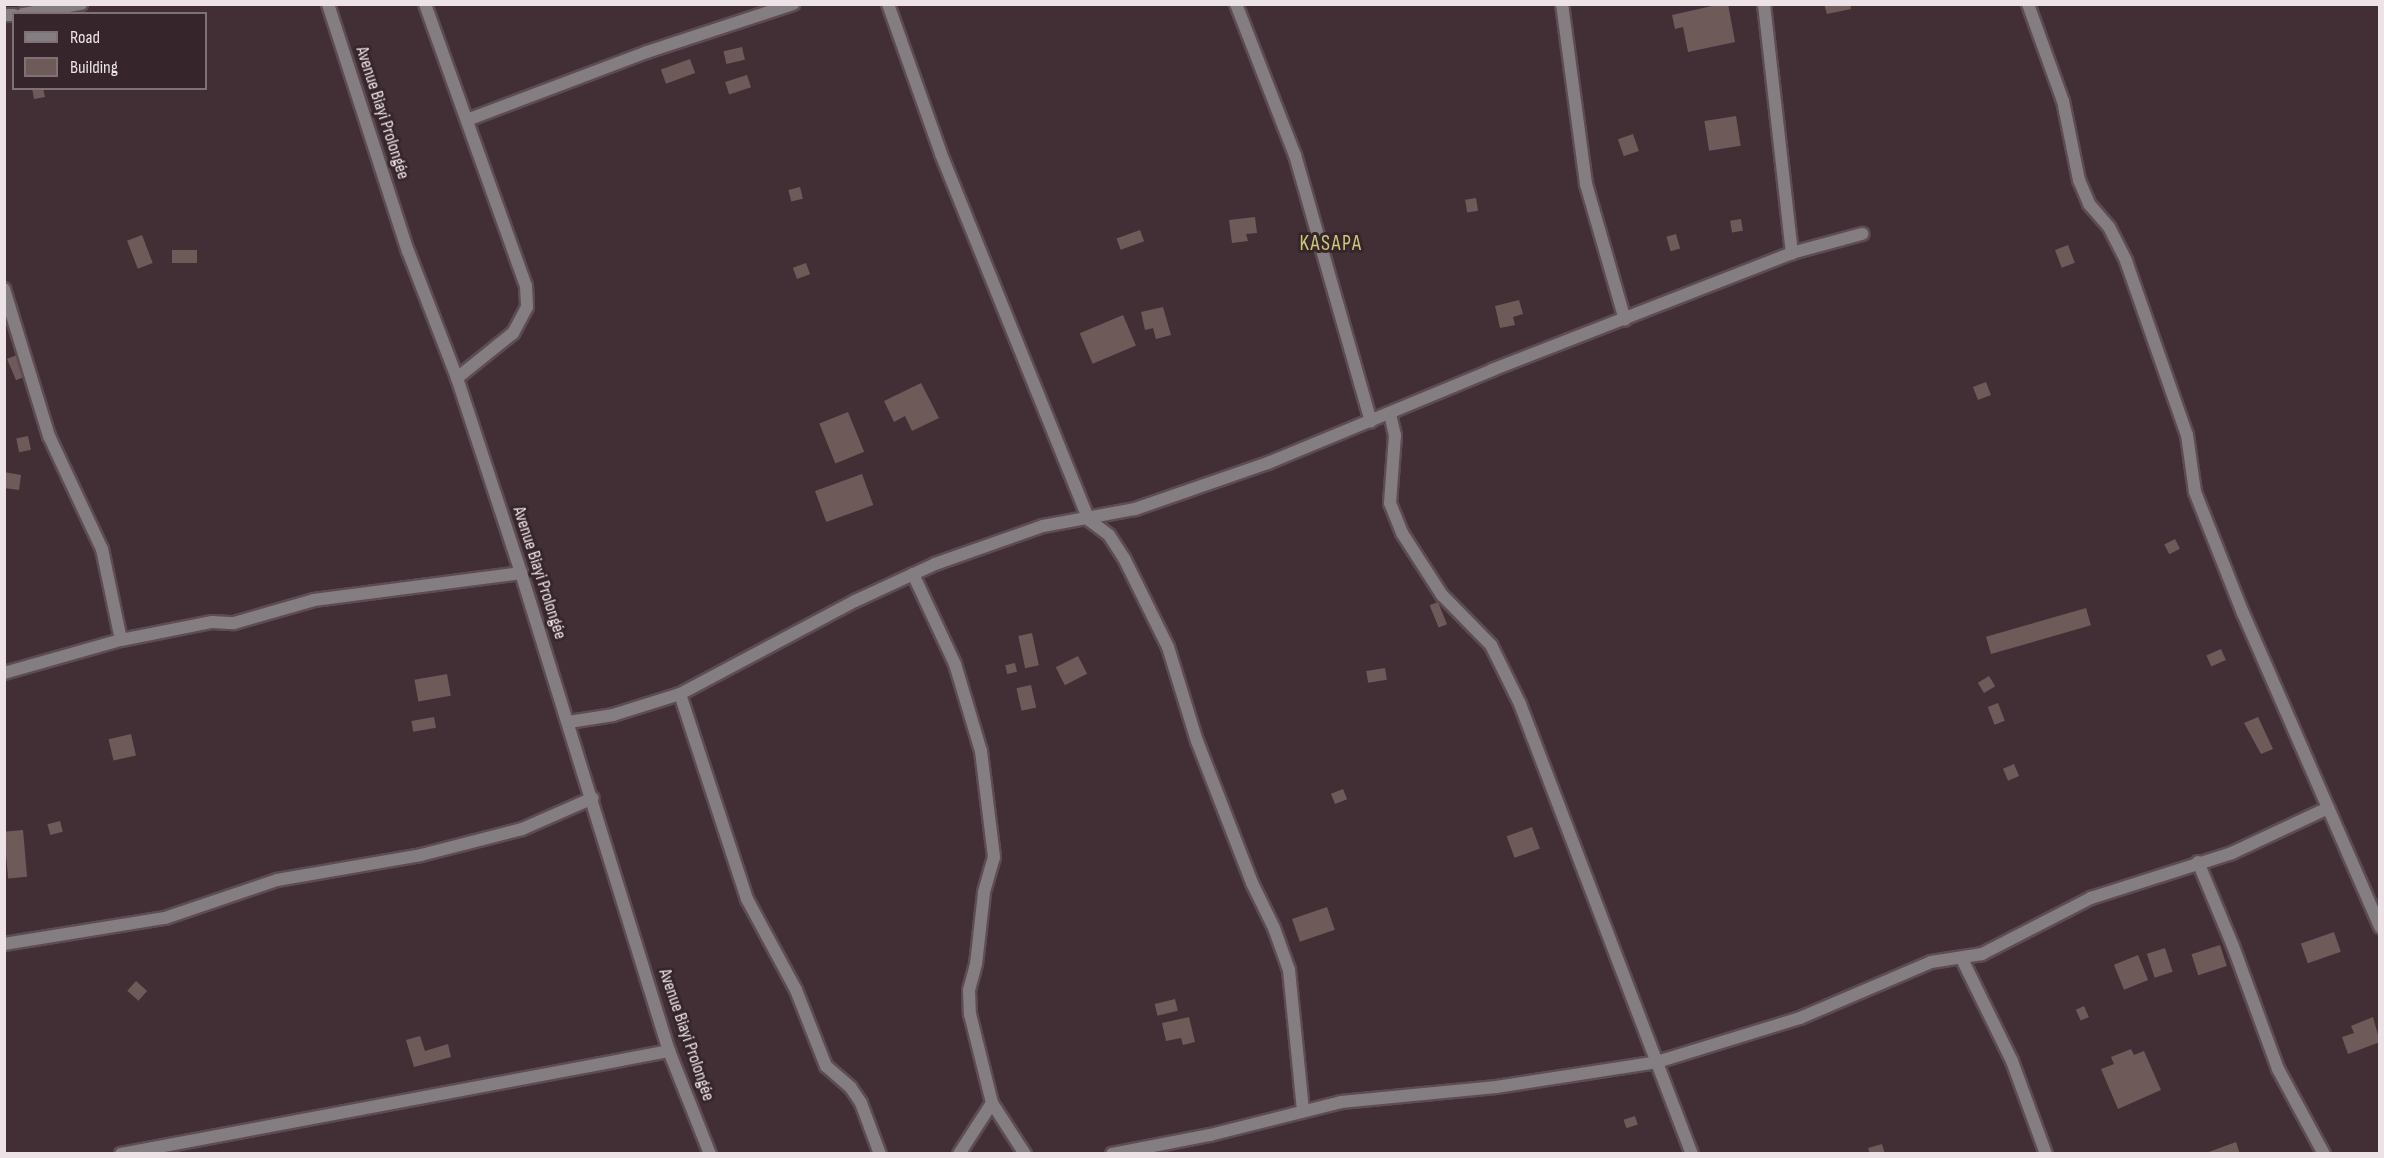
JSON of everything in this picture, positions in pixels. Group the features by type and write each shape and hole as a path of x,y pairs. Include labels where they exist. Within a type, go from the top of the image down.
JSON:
{"street":[{"path":"35,12 81,4"},
{"name":"Avenue Biayi Prolongée","path":"328,4 408,251 457,378 593,798 669,1051 710,1154"},
{"path":"425,4 526,286 527,307 513,333 457,378"},
{"path":"467,120 647,52 793,4"},
{"path":"888,4 942,154 1089,520 1109,535 1124,558 1168,647 1197,741 1252,883 1274,928 1289,970 1303,1111"},
{"path":"1236,4 1295,155 1371,421"},
{"path":"1562,4 1586,184 1626,320"},
{"path":"1764,4 1792,253"},
{"path":"2028,4 2063,101 2079,180 2089,204 2109,227 2126,261 2187,435 2195,492 2379,927"},
{"path":"569,722 613,715 680,694 913,574 1043,526 1089,520 1135,509 1268,463 1492,370 1626,320 1792,253 1862,234"},
{"path":"4,289 49,436 102,549 121,640"},
{"path":"1390,414 1395,435 1390,503 1402,533 1442,595 1491,645 1520,704 1559,814 1692,1154"},
{"path":"4,673 121,640 212,622 234,623 314,600 520,573"},
{"path":"913,574 956,664 981,751 994,857 984,893 976,964 969,990 970,1014 992,1103 1025,1154"},
{"path":"680,694 747,899 796,990 826,1066 851,1088 861,1103 880,1154"},
{"path":"4,945 165,918 277,880 421,855 522,830 593,798"},
{"path":"1112,1154 1210,1135 1303,1111 1396,1096 1496,1088 1657,1062 1800,1018 1931,962 1962,959 1982,954 2091,898 2260,841 2328,808"},
{"path":"2198,862 2233,946 2278,1069 2324,1154"},
{"path":"1962,959 2012,1061 2046,1154"},
{"path":"122,1154 669,1051"},
{"path":"958,1154 992,1103"}],"building":[{"path":"1728,4 1735,42 1688,52 1683,27 1675,29 1672,15"},
{"path":"1824,4 1850,4 1851,9 1827,14"},
{"path":"742,47 745,60 726,64 723,51"},
{"path":"690,59 695,73 666,84 661,70"},
{"path":"747,75 751,87 729,94 725,82"},
{"path":"32,90 43,90 45,97 34,99"},
{"path":"1736,116 1741,146 1709,151 1704,121"},
{"path":"1633,134 1639,151 1624,156 1618,139"},
{"path":"800,187 803,199 791,202 788,190"},
{"path":"1476,198 1478,211 1467,213 1465,200"},
{"path":"1255,217 1257,233 1246,234 1248,241 1232,243 1229,220"},
{"path":"1741,219 1743,231 1732,233 1730,221"},
{"path":"1140,230 1144,241 1121,250 1117,239"},
{"path":"1676,234 1680,248 1671,251 1666,237"},
{"path":"142,235 153,263 138,269 127,241"},
{"path":"2068,245 2075,263 2062,268 2055,250"},
{"path":"172,250 197,250 197,263 172,263"},
{"path":"806,263 810,274 797,279 793,268"},
{"path":"1519,300 1523,314 1513,317 1515,325 1500,328 1495,306"},
{"path":"1163,307 1171,335 1156,339 1153,328 1145,330 1141,312"},
{"path":"1123,315 1136,345 1093,364 1080,333"},
{"path":"19,354 28,375 16,380 7,359"},
{"path":"1986,382 1991,395 1978,400 1973,387"},
{"path":"921,383 939,418 912,431 905,416 894,422 884,401"},
{"path":"848,412 864,452 835,463 819,424"},
{"path":"28,436 31,450 19,452 16,438"},
{"path":"4,472 21,475 19,490 4,488"},
{"path":"862,474 873,505 826,522 815,491"},
{"path":"2175,539 2180,549 2169,554 2164,544"},
{"path":"1438,602 1447,624 1439,628 1430,605"},
{"path":"2086,608 2091,625 1991,654 1986,637"},
{"path":"1032,633 1039,665 1025,668 1018,636"},
{"path":"2221,649 2226,660 2211,666 2206,656"},
{"path":"1078,656 1087,674 1065,685 1056,667"},
{"path":"1015,663 1017,672 1007,674 1005,665"},
{"path":"1385,668 1387,680 1368,683 1366,671"},
{"path":"447,674 451,696 418,701 415,680"},
{"path":"1989,676 1995,686 1984,693 1978,683"},
{"path":"1031,685 1036,707 1022,711 1016,688"},
{"path":"1998,703 2005,721 1995,725 1988,707"},
{"path":"434,717 436,728 413,732 411,721"},
{"path":"2258,717 2273,749 2261,754 2244,723"},
{"path":"131,734 136,755 114,761 109,739"},
{"path":"2014,764 2019,776 2008,781 2003,769"},
{"path":"1343,789 1347,799 1335,804 1331,794"},
{"path":"60,821 63,832 50,835 47,824"},
{"path":"1532,827 1540,849 1514,858 1507,836"},
{"path":"23,830 27,877 8,878 4,832"},
{"path":"1327,907 1335,930 1300,942 1292,919"},
{"path":"2334,932 2341,952 2308,963 2301,943"},
{"path":"2220,945 2227,966 2198,975 2191,954"},
{"path":"2165,948 2173,972 2155,978 2147,954"},
{"path":"2138,955 2148,980 2124,990 2114,965"},
{"path":"136,981 147,991 138,1001 127,991"},
{"path":"1175,999 1178,1011 1158,1016 1155,1004"},
{"path":"2084,1006 2089,1017 2081,1021 2076,1010"},
{"path":"1189,1017 1195,1042 1183,1045 1181,1038 1166,1041 1162,1023"},
{"path":"2373,1017 2380,1042 2348,1054 2342,1037 2354,1033 2351,1026"},
{"path":"420,1036 425,1051 448,1044 451,1057 414,1067 406,1040"},
{"path":"2131,1049 2134,1055 2144,1051 2161,1090 2118,1109 2101,1069 2114,1064 2111,1057"},
{"path":"1635,1116 1638,1125 1626,1128 1624,1120"},
{"path":"2236,1142 2240,1154 2206,1154 2206,1153"},
{"path":"1882,1144 1885,1154 1870,1154 1868,1148"}],"district":[{"name":"KASAPA","path":"1331,244"}]}
